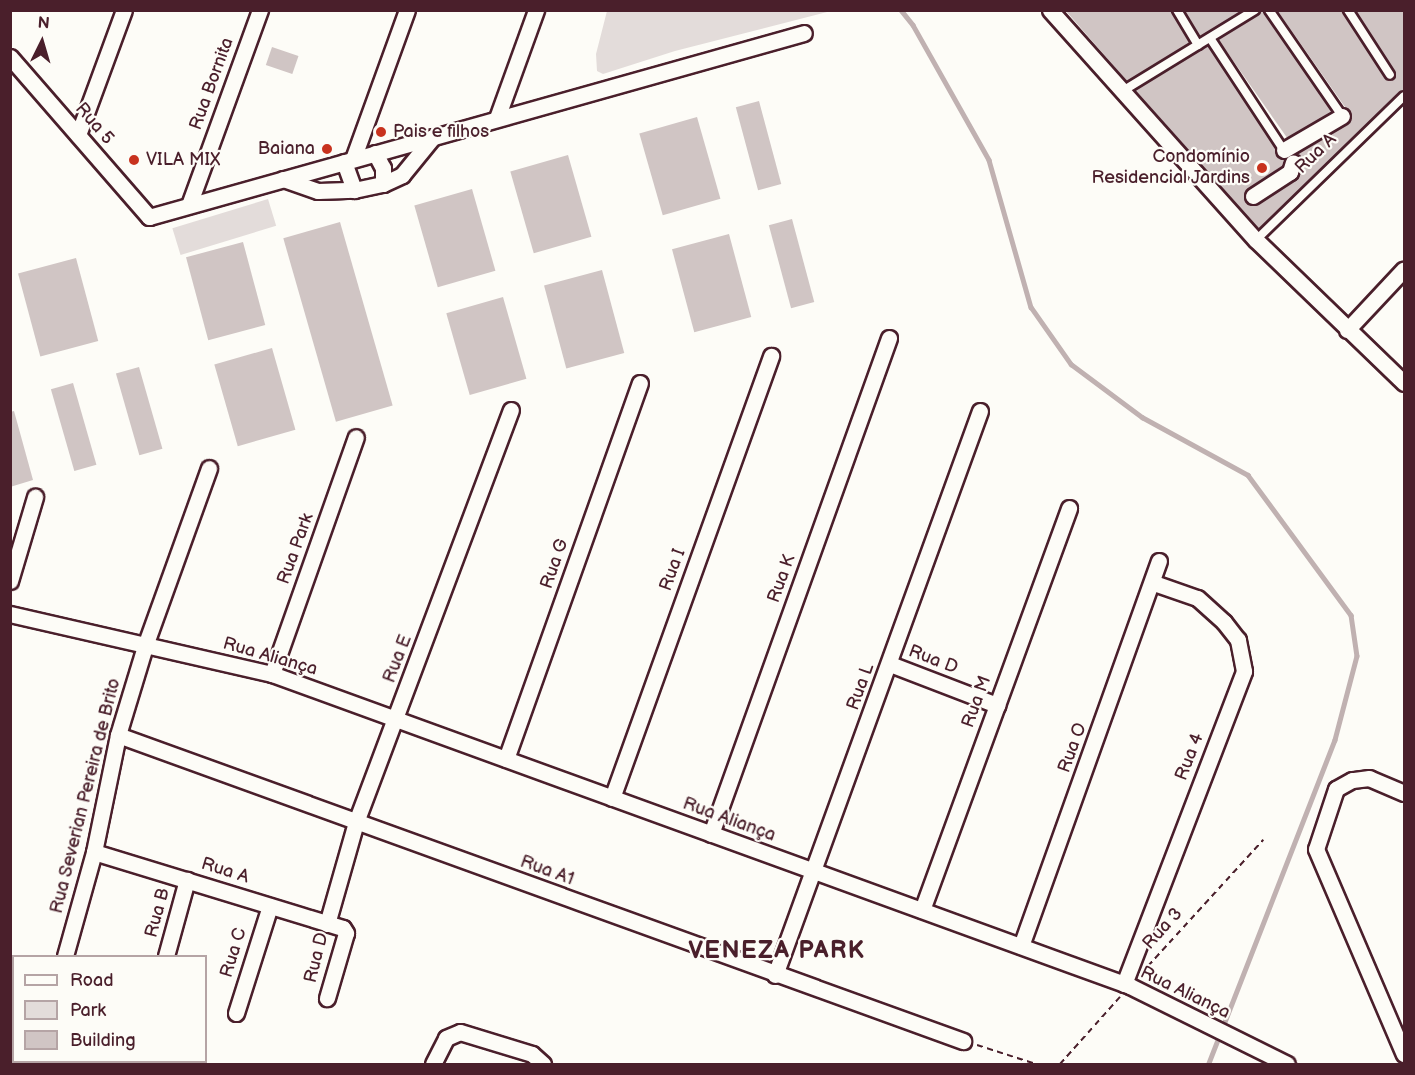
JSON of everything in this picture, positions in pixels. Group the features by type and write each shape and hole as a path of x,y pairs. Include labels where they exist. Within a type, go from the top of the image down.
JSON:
{"street":[{"path":"78,135 124,10"},
{"name":"Rua Bornita","path":"189,206 260,10"},
{"path":"354,190 346,176 349,160 407,10"},
{"path":"498,118 536,10"},
{"path":"1050,10 1119,92 1256,240 1404,383"},
{"path":"189,206 804,33"},
{"name":"Rua 5","path":"10,57 149,216 189,206"},
{"path":"1254,196 1290,171 1288,156 1342,116"},
{"path":"283,179 318,191 354,190 383,184 402,175 433,137"},
{"path":"375,153 383,168 383,184"},
{"path":"1347,330 1404,269"},
{"name":"Rua K","path":"711,834 890,338"},
{"name":"Rua I","path":"612,798 771,356"},
{"name":"Rua G","path":"506,759 640,382"},
{"name":"Rua E","path":"327,924 356,822 511,410"},
{"name":"Rua L","path":"775,975 816,872 980,411"},
{"name":"Rua Park","path":"272,674 356,437"},
{"name":"Rua Severian Pereira de Brito","path":"66,955 94,852 118,735 145,646 208,468"},
{"path":"10,581 35,497"},
{"name":"Rua M","path":"922,910 1069,508"},
{"name":"Rua O","path":"1021,946 1154,583 1159,561"},
{"name":"Rua 4","path":"1127,985 1244,671 1238,640 1224,622 1197,597 1154,583"},
{"name":"Rua Aliança","path":"10,614 272,674 1127,985 1287,1065"},
{"name":"Rua D","path":"890,664 997,705"},
{"name":"Rua A1","path":"118,735 775,975 963,1041"},
{"path":"1404,793 1369,778 1352,780 1336,789 1316,849 1404,1054"},
{"name":"Rua A","path":"94,852 344,928"},
{"name":"Rua B","path":"167,955 187,880"},
{"name":"Rua C","path":"236,1013 270,906"},
{"name":"Rua D","path":"327,998 346,933 344,928"},
{"path":"433,1065 446,1038 460,1032 532,1054 543,1065"}],"lane":[{"path":"1177,10 1198,45"},
{"path":"1119,92 1255,10"},
{"path":"1269,10 1342,116"},
{"path":"1348,10 1390,75"},
{"path":"1210,38 1288,156"},
{"name":"Rua A","path":"1256,240 1404,96"}],"path":[{"name":"Rua 3","path":"1060,1065 1127,985 1263,840"},
{"path":"963,1041 1036,1065"}],"green space":[{"path":"607,10 831,11 675,51 603,74 597,71 596,54"},
{"path":"268,199 276,226 181,255 172,228"}],"building":[{"path":"1065,10 1171,10 1190,43 1127,81"},
{"path":"1184,10 1243,10 1200,37"},
{"path":"1261,10 1332,111 1289,141 1218,40"},
{"path":"1277,10 1342,10 1390,81 1395,78 1395,72 1355,10 1404,10 1404,90 1259,229 1135,90 1208,46 1275,147 1276,155 1284,160 1282,166 1245,191 1245,202 1258,204 1296,180 1302,164 1297,153 1347,124 1352,117"},
{"path":"272,47 298,56 292,74 266,65"},
{"path":"759,101 781,184 758,190 736,107"},
{"path":"697,117 720,199 663,215 639,134"},
{"path":"568,155 591,237 534,253 510,172"},
{"path":"472,189 495,271 438,287 414,206"},
{"path":"792,219 814,302 791,308 769,225"},
{"path":"340,222 393,406 336,422 283,238"},
{"path":"729,234 751,317 694,332 672,249"},
{"path":"243,242 265,325 208,340 186,257"},
{"path":"76,258 98,341 40,357 18,274"},
{"path":"602,270 624,353 566,369 544,286"},
{"path":"503,297 526,379 470,395 446,313"},
{"path":"272,348 295,430 238,446 214,365"},
{"path":"139,367 162,449 139,455 116,374"},
{"path":"73,383 96,465 74,471 51,389"},
{"path":"14,411 33,480 10,487 10,412"}],"waterway":[{"path":"901,10 913,25 989,160 1031,307 1071,364 1142,417 1248,475 1351,615 1357,656 1335,740 1209,1064"}],"place":[{"name":"Pais e filhos","path":"381,132"},
{"name":"Baiana","path":"327,149"},
{"name":"VILA MIX","path":"134,160"},
{"name":"Condomínio Residencial Jardins","path":"1262,168"}],"district":[{"name":"VENEZA PARK","path":"777,951"}]}
